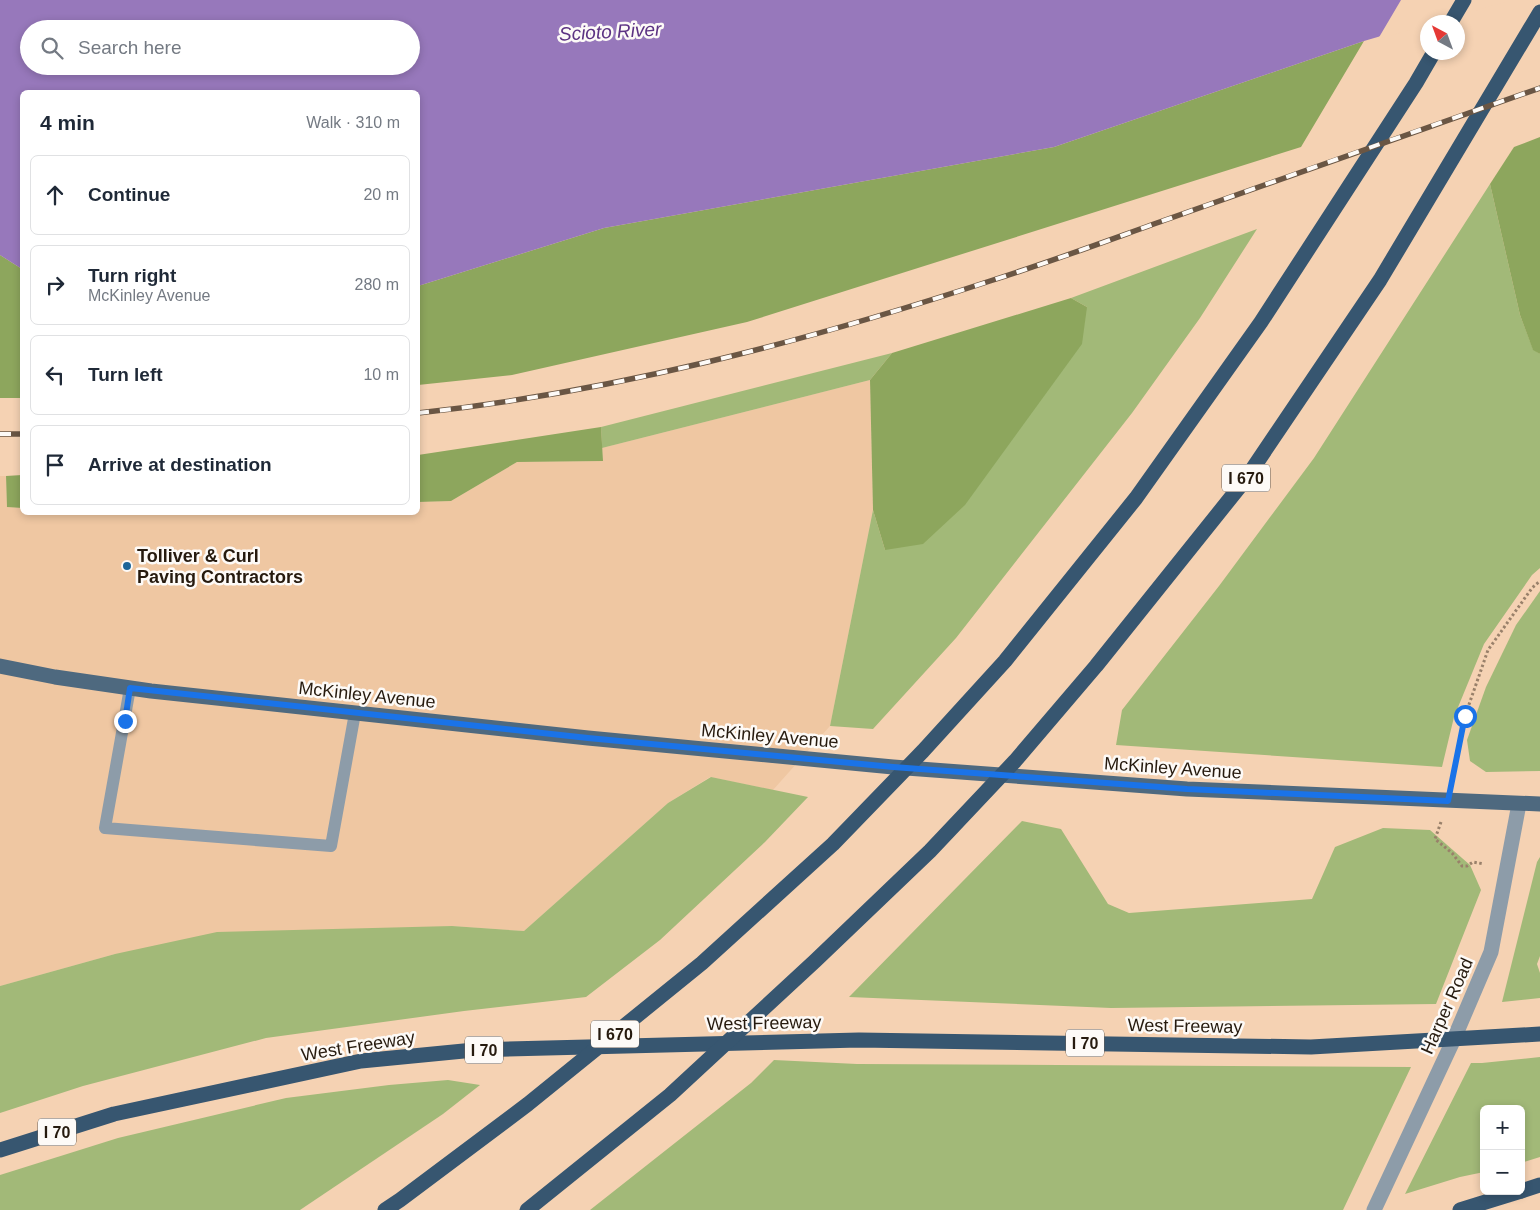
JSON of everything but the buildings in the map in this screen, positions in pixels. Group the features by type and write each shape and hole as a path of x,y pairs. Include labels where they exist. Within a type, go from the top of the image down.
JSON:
{"highway":[{"path":"1455,15 1464,0"},
{"name":"I 670","path":"527,1210 670,1095 815,961 930,851 1015,761 1096,666 1245,480 1380,280 1540,12"},
{"name":"I 670","path":"385,1210 528,1104 702,964 833,844 923,751 1005,660 1136,498 1261,322 1429,60"},
{"name":"West Freeway","path":"0,1150 114,1114 360,1061 474,1050 860,1040 1310,1047 1540,1034"},
{"path":"1525,1190 1540,1185"},
{"path":"1460,1210 1508,1195"}],"main road":[{"name":"McKinley Avenue","path":"0,666 55,677 130,688 588,738 893,767 1187,789 1540,804"}],"street":[{"name":"Harper Road","path":"1374,1210 1454,1041 1491,952 1520,804"}],"lane":[{"path":"130,688 104,828 331,846 356,713"}],"path":[{"path":"1507,869 1473,862 1467,866 1462,866 1448,849 1435,838 1448,801 1465,716 1488,650 1532,588 1540,581"}],"shaded area":[{"path":"870,380 873,510 830,726 773,790 710,777 668,803 524,931 452,926 115,954 0,986 0,476 6,476 7,507 20,508 20,515 420,515 420,502 451,501 517,462 603,461 602,448"}],"green space":[{"path":"1364,41 1301,147 747,322 512,375 420,385 420,285 604,228 1054,147"},
{"path":"1540,137 1540,354 1533,350 1520,315 1490,184 1514,147"},
{"path":"1490,184 1520,315 1533,349 1540,354 1540,568 1532,575 1484,644 1454,717 1442,767 1116,745 1122,710 1219,586 1314,458"},
{"path":"1257,229 1200,318 1132,413 956,638 873,729 830,726 873,510 885,550 1087,307 1071,298"},
{"path":"0,255 20,268 20,398 0,398"},
{"path":"1071,298 1087,307 1082,344 965,505 923,544 885,550 873,510 870,380 892,353"},
{"path":"892,353 870,380 602,448 601,427"},
{"path":"601,427 603,461 517,462 451,501 420,502 420,455"},
{"path":"20,475 20,508 7,507 6,476"},
{"path":"1540,591 1540,771 1486,772 1470,761 1467,740 1486,687 1516,625"},
{"path":"711,777 808,797 765,842 660,940 586,997 464,1011 266,1038 83,1086 0,1113 0,986 115,954 217,932 452,926 524,931 668,803"},
{"path":"1022,821 1061,829 1108,904 1129,913 1312,899 1335,847 1383,828 1430,830 1470,865 1481,890 1436,1004 1111,1008 849,997"},
{"path":"1540,857 1540,956 1537,964 1540,973 1540,998 1502,1002 1537,862"},
{"path":"1540,1057 1540,1157 1525,1162 1525,1105 1480,1105 1480,1173 1405,1194 1471,1063"},
{"path":"774,1060 857,1064 1411,1067 1343,1210 590,1210 751,1083"},
{"path":"448,1080 480,1085 443,1114 300,1210 0,1210 0,1175 118,1138 286,1098 389,1085"}],"water":[{"name":"Scioto River","path":"0,0 1504,0 1453,15 1420,15 1420,25 1364,41 1054,147 604,228 420,285 420,90 20,90 20,268 0,255"}],"pier":[{"path":"1401,0 1507,0 1460,15 1420,15 1420,27 1378,39"}],"railway":[{"path":"420,413 491,404 636,378 779,344 850,324 1035,266 1540,88"},
{"path":"0,434 20,434"}],"place":[{"name":"Tolliver & Curl Paving Contractors","path":"127,566"}],"route":[{"path":"125,721 130,688 588,738 893,767 1187,789 1448,801 1465,716"}]}
